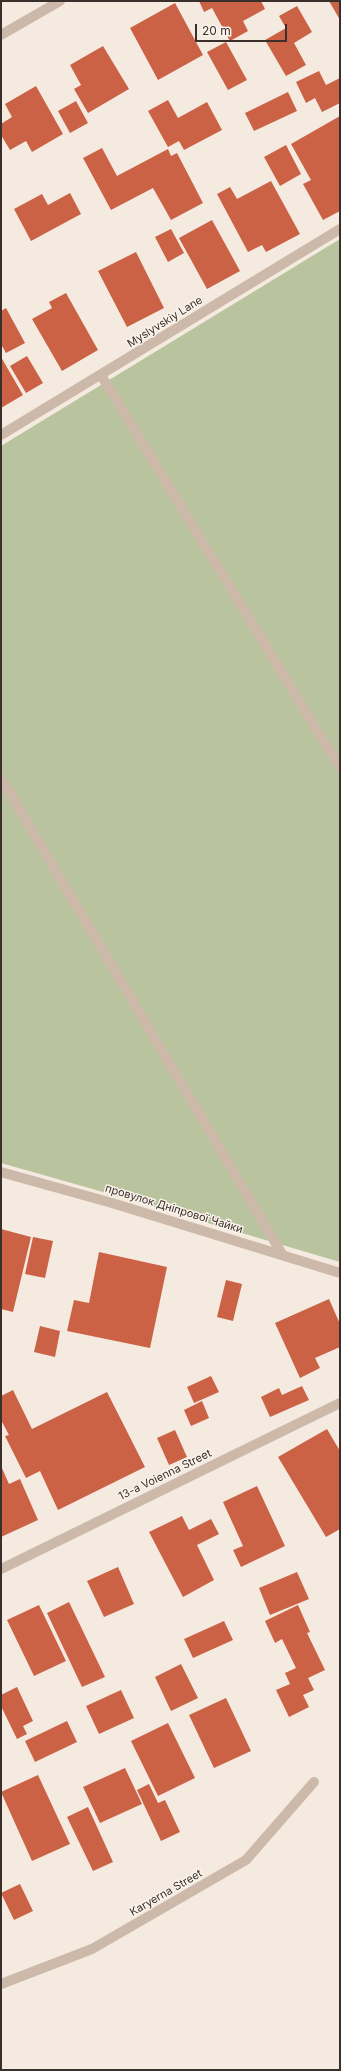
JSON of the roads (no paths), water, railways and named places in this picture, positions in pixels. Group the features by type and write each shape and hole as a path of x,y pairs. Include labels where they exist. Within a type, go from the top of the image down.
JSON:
{"street":[{"path":"1,35 60,1"},
{"name":"Myslyvskiy Lane","path":"1,435 340,229"},
{"path":"101,375 340,768"},
{"path":"1,778 282,1254"},
{"name":"провулок Дніпрової Чайки","path":"1,1172 112,1203 340,1273"},
{"name":"13-a Voienna Street","path":"1,1570 340,1403"},
{"name":"Karyerna Street","path":"1,1984 92,1950 246,1860 314,1782"}]}
